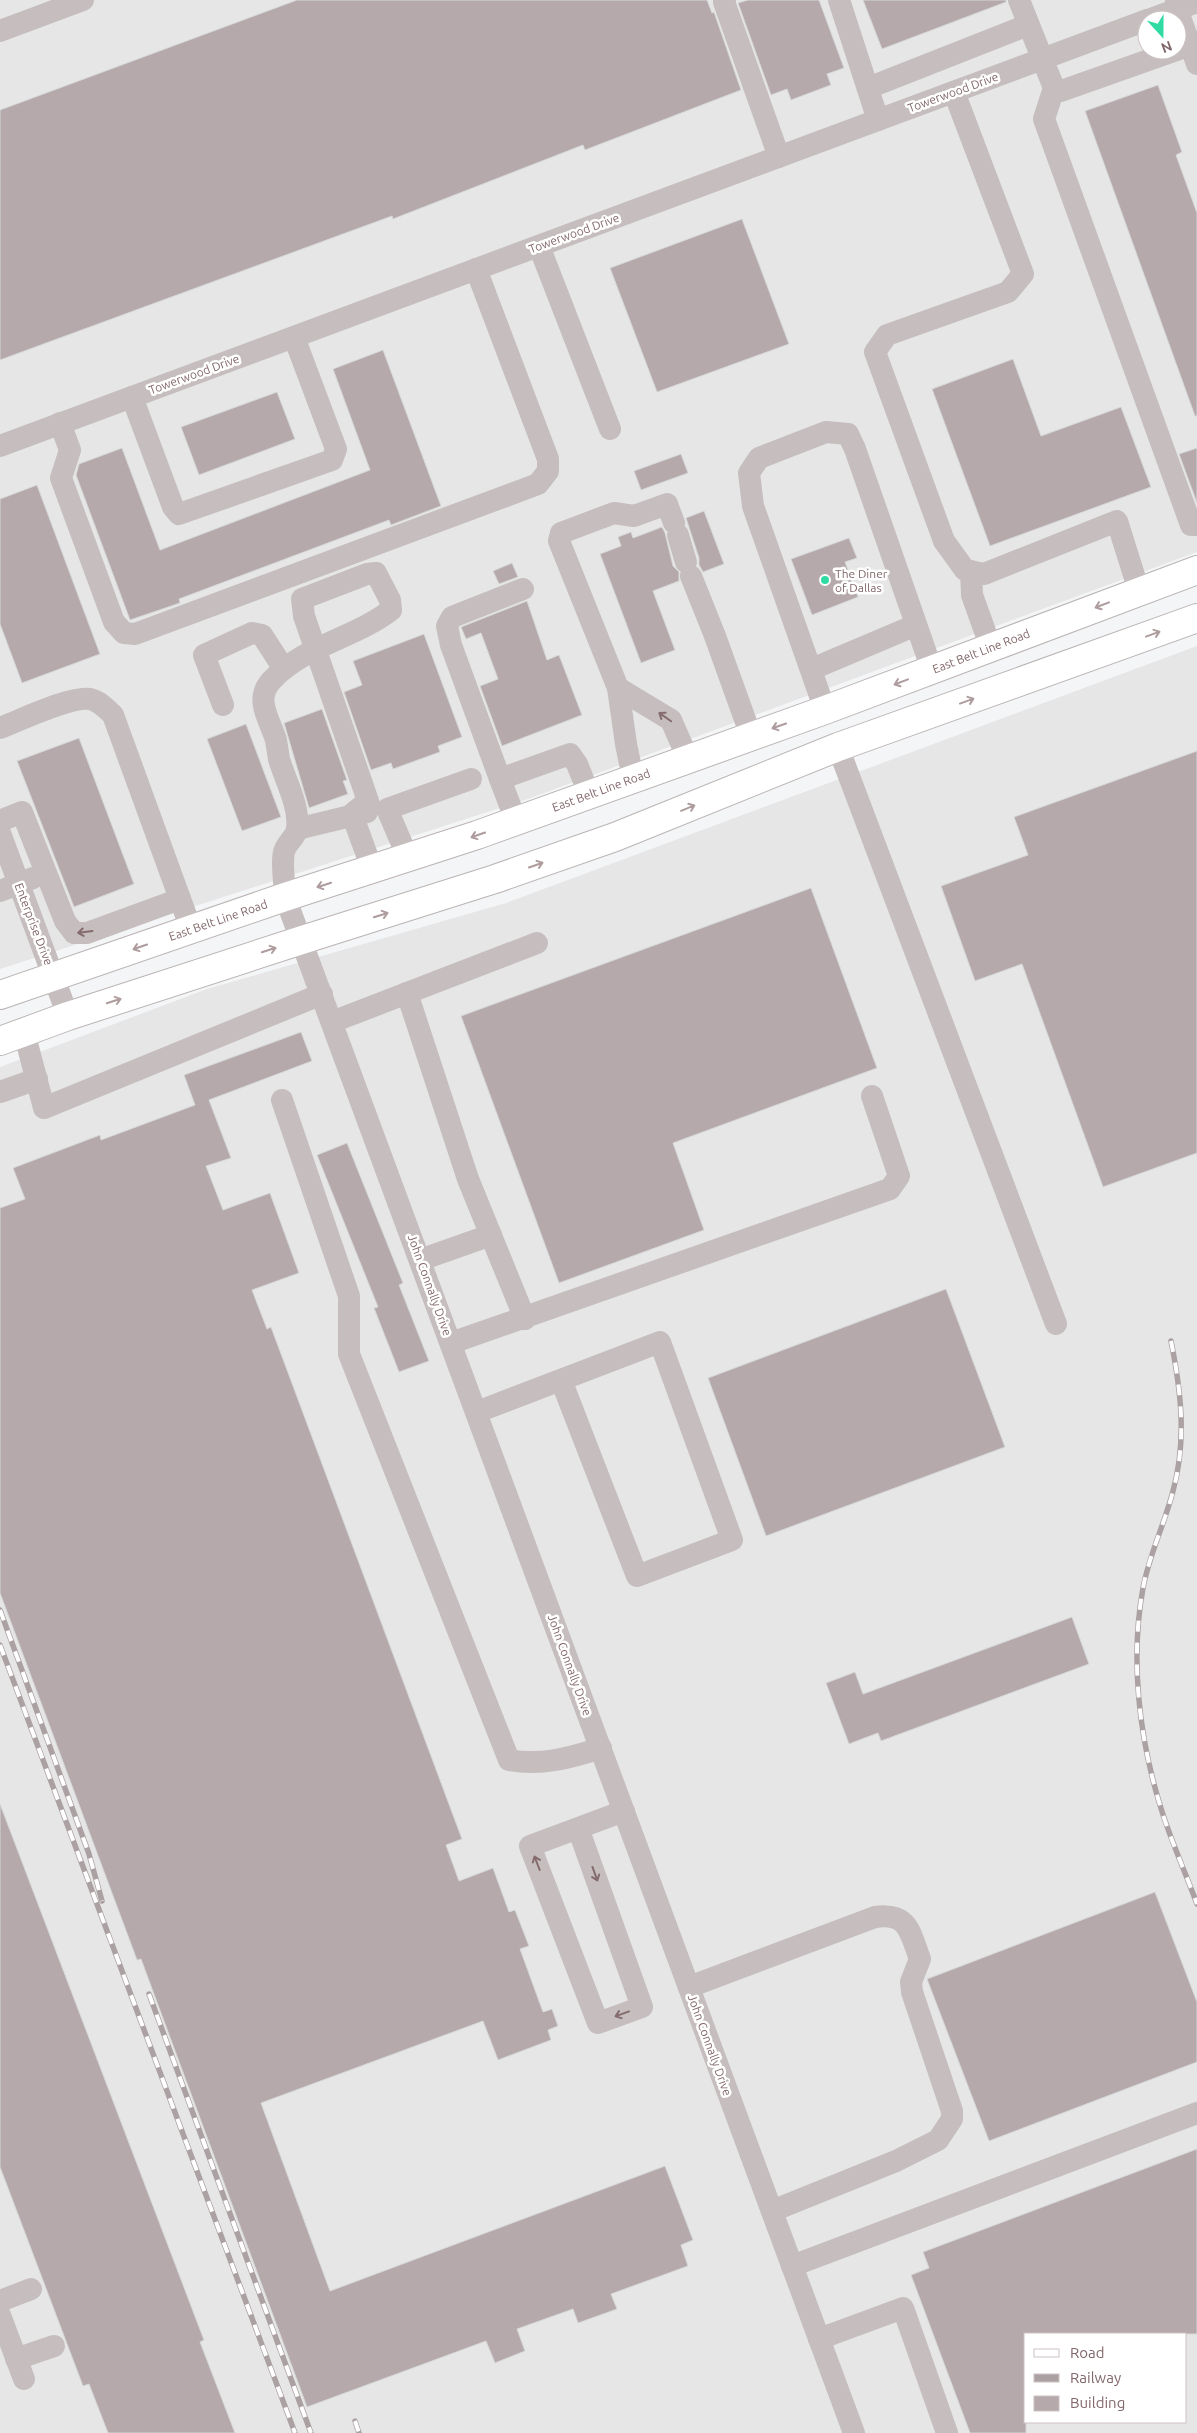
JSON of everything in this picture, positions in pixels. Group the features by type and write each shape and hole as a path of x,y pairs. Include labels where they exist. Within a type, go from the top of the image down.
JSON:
{"main road":[{"name":"East Belt Line Road","path":"0,996 285,897 516,821 825,710 1197,570"},
{"path":"12,1037 68,1016 495,879 615,837 838,747 1197,618"},
{"path":"825,710 838,747"}],"street":[{"path":"0,31 83,0"},
{"path":"725,0 724,2 779,157"},
{"path":"839,0 878,120"},
{"path":"1019,0 1041,60 1054,88 1061,91 1188,50 1184,4"},
{"name":"Towerwood Drive","path":"1170,10 1184,4"},
{"name":"Towerwood Drive","path":"0,446 1137,24"},
{"path":"868,88 1028,25"},
{"path":"1054,88 1044,119 1191,524 1197,525"},
{"path":"954,92 1023,274 1008,292 887,335 876,352 944,541 965,570 984,574 1117,521 1139,591"},
{"path":"539,246 610,429"},
{"path":"60,424 70,450 61,478 114,622 124,633 135,634 538,484 548,472 548,459 476,270"},
{"path":"132,397 173,507 179,514 332,460 336,449 294,337"},
{"path":"825,710 812,669 790,614 782,583 753,506 749,473 759,458 826,432 848,434 865,475 932,670"},
{"path":"633,778 618,688 559,541 561,534 614,513 634,516 667,504 688,569 716,636 752,736"},
{"path":"971,571 972,595 991,648"},
{"path":"516,821 451,645 448,626 452,617 468,609 524,589"},
{"path":"812,669 916,625"},
{"path":"223,705 204,655 252,633 262,635 284,669"},
{"path":"285,897 284,852 297,830 295,810 279,759 276,740 263,706 264,690 284,669 317,649 368,801 352,814"},
{"path":"618,688 672,720 688,758"},
{"path":"0,728 74,700 91,699 104,705 112,714 191,929"},
{"path":"838,747 1056,1324"},
{"path":"500,779 570,754 577,764 589,794"},
{"path":"297,830 352,814 388,809 472,779"},
{"path":"388,809 408,858"},
{"path":"0,821 22,812 64,921 74,933 87,933 180,899"},
{"path":"352,814 372,869"},
{"name":"Enterprise Drive","path":"0,832 10,887 54,976 68,1016"},
{"path":"10,887 46,873"},
{"name":"John Connally Drive","path":"285,897 854,2433"},
{"path":"332,1022 537,943"},
{"path":"407,993 468,1179 525,1319"},
{"path":"12,1037 37,1079 44,1108 322,994"},
{"path":"0,1092 37,1079"},
{"path":"451,1344 890,1189 899,1176 872,1096"},
{"path":"282,1100 348,1296 349,1354 509,1760 547,1762 568,1759 601,1748"},
{"path":"420,1260 491,1236"},
{"path":"477,1412 660,1342 732,1540 636,1576 561,1380"},
{"path":"578,1828 642,2007 598,2023 530,1846 578,1828 624,1811"},
{"path":"689,1987 876,1917 888,1915 898,1917 906,1923 920,1959 911,1982 952,2111 952,2119 945,2131 938,2140 896,2161 772,2211"},
{"path":"792,2266 1197,2113"},
{"path":"0,2301 31,2289"},
{"path":"819,2339 903,2308 947,2433"},
{"path":"0,2315 20,2369 54,2346"}],"shaded area":[{"path":"0,0 1197,0 1197,552 528,799 0,969"},
{"path":"1197,646 1197,2433 0,2433 0,1067 207,989 506,903"}],"building":[{"path":"297,0 707,0 712,13 714,12 741,90 585,150 583,145 393,219 392,216 0,360 0,110"},
{"path":"748,0 819,0 844,68 827,74 831,85 791,100 787,89 771,95 738,3"},
{"path":"863,0 1006,0 1006,2 882,49"},
{"path":"1158,85 1182,152 1176,155 1197,213 1197,416 1195,416 1085,111"},
{"path":"742,219 789,344 657,392 610,268"},
{"path":"383,350 441,506 391,525 389,520 179,599 180,603 130,620 76,475 79,464 122,448 160,550 370,470 333,369"},
{"path":"1013,359 1041,436 1121,407 1151,487 990,546 932,389"},
{"path":"277,392 295,439 199,475 181,427"},
{"path":"1197,448 1197,503 1179,454"},
{"path":"681,454 688,473 641,490 634,471"},
{"path":"37,485 100,654 22,683 0,624 0,499"},
{"path":"704,511 724,564 703,572 699,565 699,558 686,518"},
{"path":"662,527 673,566 679,572 679,581 653,591 675,650 641,663 600,554 621,546 618,537 631,532 633,538"},
{"name":"The Diner of Dallas","path":"849,538 857,558 845,562 858,597 812,615 791,559"},
{"path":"512,563 518,577 499,584 493,571"},
{"path":"527,601 547,660 559,655 582,715 502,746 480,686 498,679 481,633 466,639 461,627"},
{"path":"424,634 462,737 438,746 440,752 393,769 391,763 371,770 344,692 362,685 353,661"},
{"path":"322,709 347,780 343,781 348,794 309,808 284,723"},
{"path":"246,724 281,817 242,831 207,739"},
{"path":"79,738 134,884 74,907 17,761"},
{"path":"1197,751 1197,1153 1103,1187 1022,964 975,981 941,886 1028,855 1014,817"},
{"path":"811,888 877,1068 673,1143 704,1230 559,1283 461,1016"},
{"path":"301,1032 312,1061 209,1100 231,1158 206,1166 223,1210 270,1193 299,1273 252,1290 267,1329 271,1327 462,1839 446,1845 459,1881 493,1868 509,1912 515,1910 529,1946 520,1949 543,2012 552,2009 558,2026 548,2030 551,2040 498,2060 483,2021 261,2103 330,2291 665,2166 693,2240 681,2245 688,2266 611,2294 617,2309 578,2323 573,2309 517,2329 525,2351 495,2363 486,2341 307,2407 141,1959 137,1960 0,1593 0,1208 25,1199 13,1168 100,1135 101,1140 195,1105 184,1075"},
{"path":"347,1143 403,1283 399,1285 429,1361 399,1372 374,1308 378,1307 317,1155"},
{"path":"946,1289 1005,1447 766,1536 708,1378"},
{"path":"1072,1617 1089,1664 881,1741 878,1733 849,1744 826,1683 855,1672 863,1694"},
{"path":"0,1804 204,2340 200,2342 235,2433 108,2433 89,2384 83,2386 0,2167"},
{"path":"1155,1892 1197,2002 1197,2062 989,2141 927,1979"},
{"path":"1197,2149 1197,2334 1024,2333 1024,2423 1026,2423 1026,2433 970,2433 911,2275 929,2268 923,2252"}],"railway":[{"path":"1171,1341 1180,1397 1180,1453 1173,1491 1149,1563 1143,1588 1137,1642 1137,1670 1142,1725 1153,1779 1168,1830 1197,1904"},
{"path":"0,1610 89,1854 102,1901"},
{"path":"0,1645 295,2433"},
{"path":"149,1994 311,2433"},
{"path":"355,2421 359,2433"}],"place":[{"name":"The Diner of Dallas","path":"825,580"}]}
